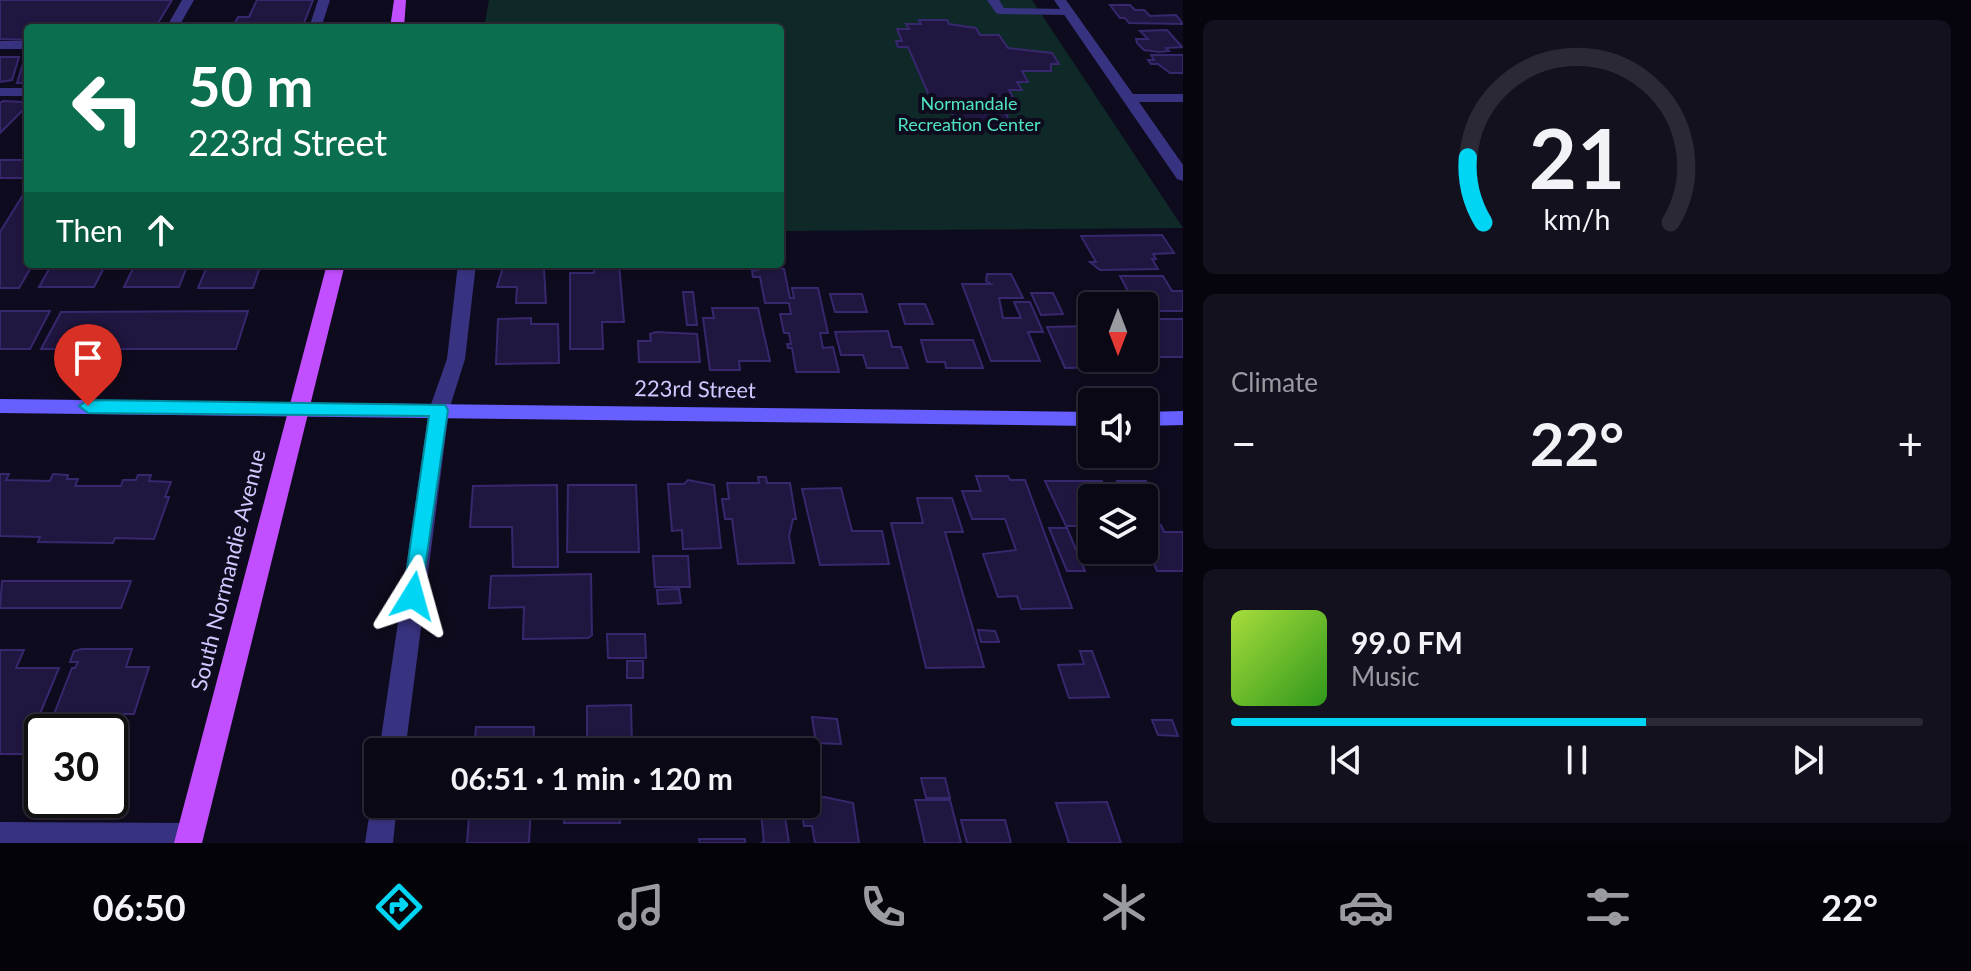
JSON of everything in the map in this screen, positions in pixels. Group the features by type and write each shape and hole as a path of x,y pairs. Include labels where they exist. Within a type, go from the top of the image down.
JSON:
{"main road":[{"path":"397,24 400,0"},
{"name":"South Normandie Avenue","path":"189,839 335,268"},
{"name":"223rd Street","path":"0,406 297,407 1078,419"},
{"path":"1158,419 1183,418"}],"street":[{"path":"1064,6 1183,176"},
{"path":"1129,98 1183,98"},
{"path":"394,738 439,410 456,359 467,268"},
{"path":"379,843 382,818"},
{"path":"0,835 189,839"}],"lane":[{"path":"174,24 188,0"},
{"path":"316,24 324,0"},
{"path":"993,0 1000,11 1064,6"},
{"path":"0,45 24,45"},
{"path":"0,92 24,92"}],"green space":[{"name":"Normandale Recreation Center","path":"489,0 1032,0 1183,228 784,231 784,24 485,24"}],"building":[{"path":"0,0 172,0 157,24 24,24 24,40 0,39"},
{"path":"257,0 313,0 304,24 234,24 238,17 249,17"},
{"path":"1110,5 1130,5 1150,16 1176,15 1183,24 1129,23 1125,18 1120,18"},
{"path":"919,20 947,20 949,24 976,28 980,35 999,35 1008,48 1052,53 1059,64 1051,64 1051,71 1022,71 1028,82 1017,82 1022,90 1009,90 1019,108 1003,108 1014,129 959,129 950,109 935,109 908,47 898,47 896,41 902,41 897,29 909,29 906,24 921,24"},
{"path":"1167,30 1182,47 1166,48 1169,51 1159,52 1144,50 1137,43 1136,39 1148,39 1140,31"},
{"path":"1151,55 1183,55 1183,73 1170,73 1158,64 1151,64 1148,60 1154,60"},
{"path":"0,57 19,57 12,80 0,82"},
{"path":"24,60 24,83 17,83"},
{"path":"0,103 24,103 24,109 0,133"},
{"path":"0,160 24,160 24,178 0,178"},
{"path":"24,193 24,268 31,268 19,288 0,288 0,232"},
{"path":"1162,235 1174,253 1153,254 1156,259 1152,259 1158,269 1100,270 1090,262 1096,262 1081,236"},
{"path":"50,268 104,268 94,287 39,287"},
{"path":"133,268 186,268 179,287 124,287"},
{"path":"206,268 260,268 253,288 198,288"},
{"path":"503,268 562,268 544,269 546,303 516,303 517,287 497,287"},
{"path":"594,268 619,268 624,322 602,322 603,349 570,349 570,273 594,273"},
{"path":"784,269 790,298 794,298 792,288 818,288 828,333 820,333 823,348 833,347 839,372 796,372 792,348 788,348 787,344 791,344 789,333 784,333 780,314 791,314 789,303 765,303 760,277 753,277 752,271"},
{"path":"987,274 1011,274 1023,298 999,298 1003,318 1021,318 1014,302 1030,302 1043,332 1028,332 1040,361 991,361 962,284 991,284 986,281"},
{"path":"1120,276 1163,276 1172,291 1183,291 1183,311 1158,311 1158,292 1128,292"},
{"path":"683,292 693,292 697,325 687,325"},
{"path":"1031,293 1053,293 1063,314 1041,315"},
{"path":"830,294 862,294 867,312 835,312"},
{"path":"899,304 925,304 933,324 905,324"},
{"path":"712,308 758,308 770,361 739,361 740,370 710,370 703,318 714,318"},
{"path":"0,311 50,311 30,349 0,349"},
{"path":"248,311 236,349 41,349 61,312"},
{"path":"531,318 531,324 558,324 559,363 496,364 498,319"},
{"path":"1158,319 1183,319 1183,357 1158,357"},
{"path":"1078,326 1078,368 1065,368 1047,327"},
{"path":"888,331 892,347 901,347 908,368 867,368 863,355 841,355 835,332"},
{"path":"650,334 697,334 700,362 639,362 638,341 651,341"},
{"path":"921,340 973,340 983,368 946,368 945,362 927,362"},
{"path":"0,474 9,474 6,480 50,481 53,474 68,475 67,479 78,479 75,486 121,486 123,480 136,480 138,475 151,475 149,481 171,482 154,539 115,538 113,543 38,542 40,537 0,536"},
{"path":"976,476 1008,476 1010,480 1025,480 1072,608 1021,609 1017,596 998,597 983,554 1016,550 1005,519 972,519 962,491 981,491"},
{"path":"758,477 766,477 767,483 790,483 796,519 793,519 789,536 794,563 738,564 732,519 725,519 722,499 729,499 727,483 759,483"},
{"path":"688,480 714,485 721,548 683,549 682,530 672,531 668,484 684,484"},
{"path":"1045,481 1102,481 1103,484 1078,484 1078,526 1066,526"},
{"path":"1117,481 1146,481 1147,484 1118,484"},
{"path":"557,485 558,567 513,567 512,527 470,527 473,486"},
{"path":"568,485 636,485 639,552 567,552"},
{"path":"841,488 852,531 882,531 889,564 820,565 802,489"},
{"path":"917,498 952,498 963,532 945,532 984,667 926,668 891,523 923,523"},
{"path":"1158,525 1164,532 1183,532 1183,571 1157,571 1154,564 1158,564"},
{"path":"1049,528 1067,528 1078,554 1078,564 1082,564 1085,571 1067,571"},
{"path":"653,556 688,556 690,587 655,587"},
{"path":"591,574 592,635 588,638 523,639 524,607 489,608 491,576"},
{"path":"2,581 131,581 121,608 0,608"},
{"path":"679,589 681,603 658,604 657,590"},
{"path":"978,630 995,631 999,642 981,642"},
{"path":"607,634 645,634 646,658 608,658"},
{"path":"132,649 126,667 149,667 134,714 54,714 72,668 78,662 70,662 74,651"},
{"path":"0,650 24,650 16,668 59,668 40,714 24,714 24,754 0,754"},
{"path":"1080,651 1092,651 1109,697 1069,698 1058,665 1084,664"},
{"path":"627,661 643,661 643,678 627,678"},
{"path":"631,705 632,738 587,738 587,706"},
{"path":"812,717 837,719 841,744 820,743 820,738 815,738"},
{"path":"1152,720 1172,720 1178,736 1158,735"},
{"path":"476,727 534,727 534,738 475,738"},
{"path":"921,778 945,778 950,798 926,798"},
{"path":"820,798 853,803 859,843 815,843 812,826 804,826 803,818 820,818"},
{"path":"915,800 950,800 961,843 925,843"},
{"path":"1107,802 1121,843 1069,843 1056,803"},
{"path":"469,818 530,818 529,843 467,843"},
{"path":"564,818 620,818 620,823 564,823"},
{"path":"761,818 785,818 789,843 761,843 764,842"},
{"path":"961,820 1005,820 1011,843 967,843"},
{"path":"699,839 745,839 745,843 700,843"}],"route":[{"path":"88,406 439,410 413,596"}]}
